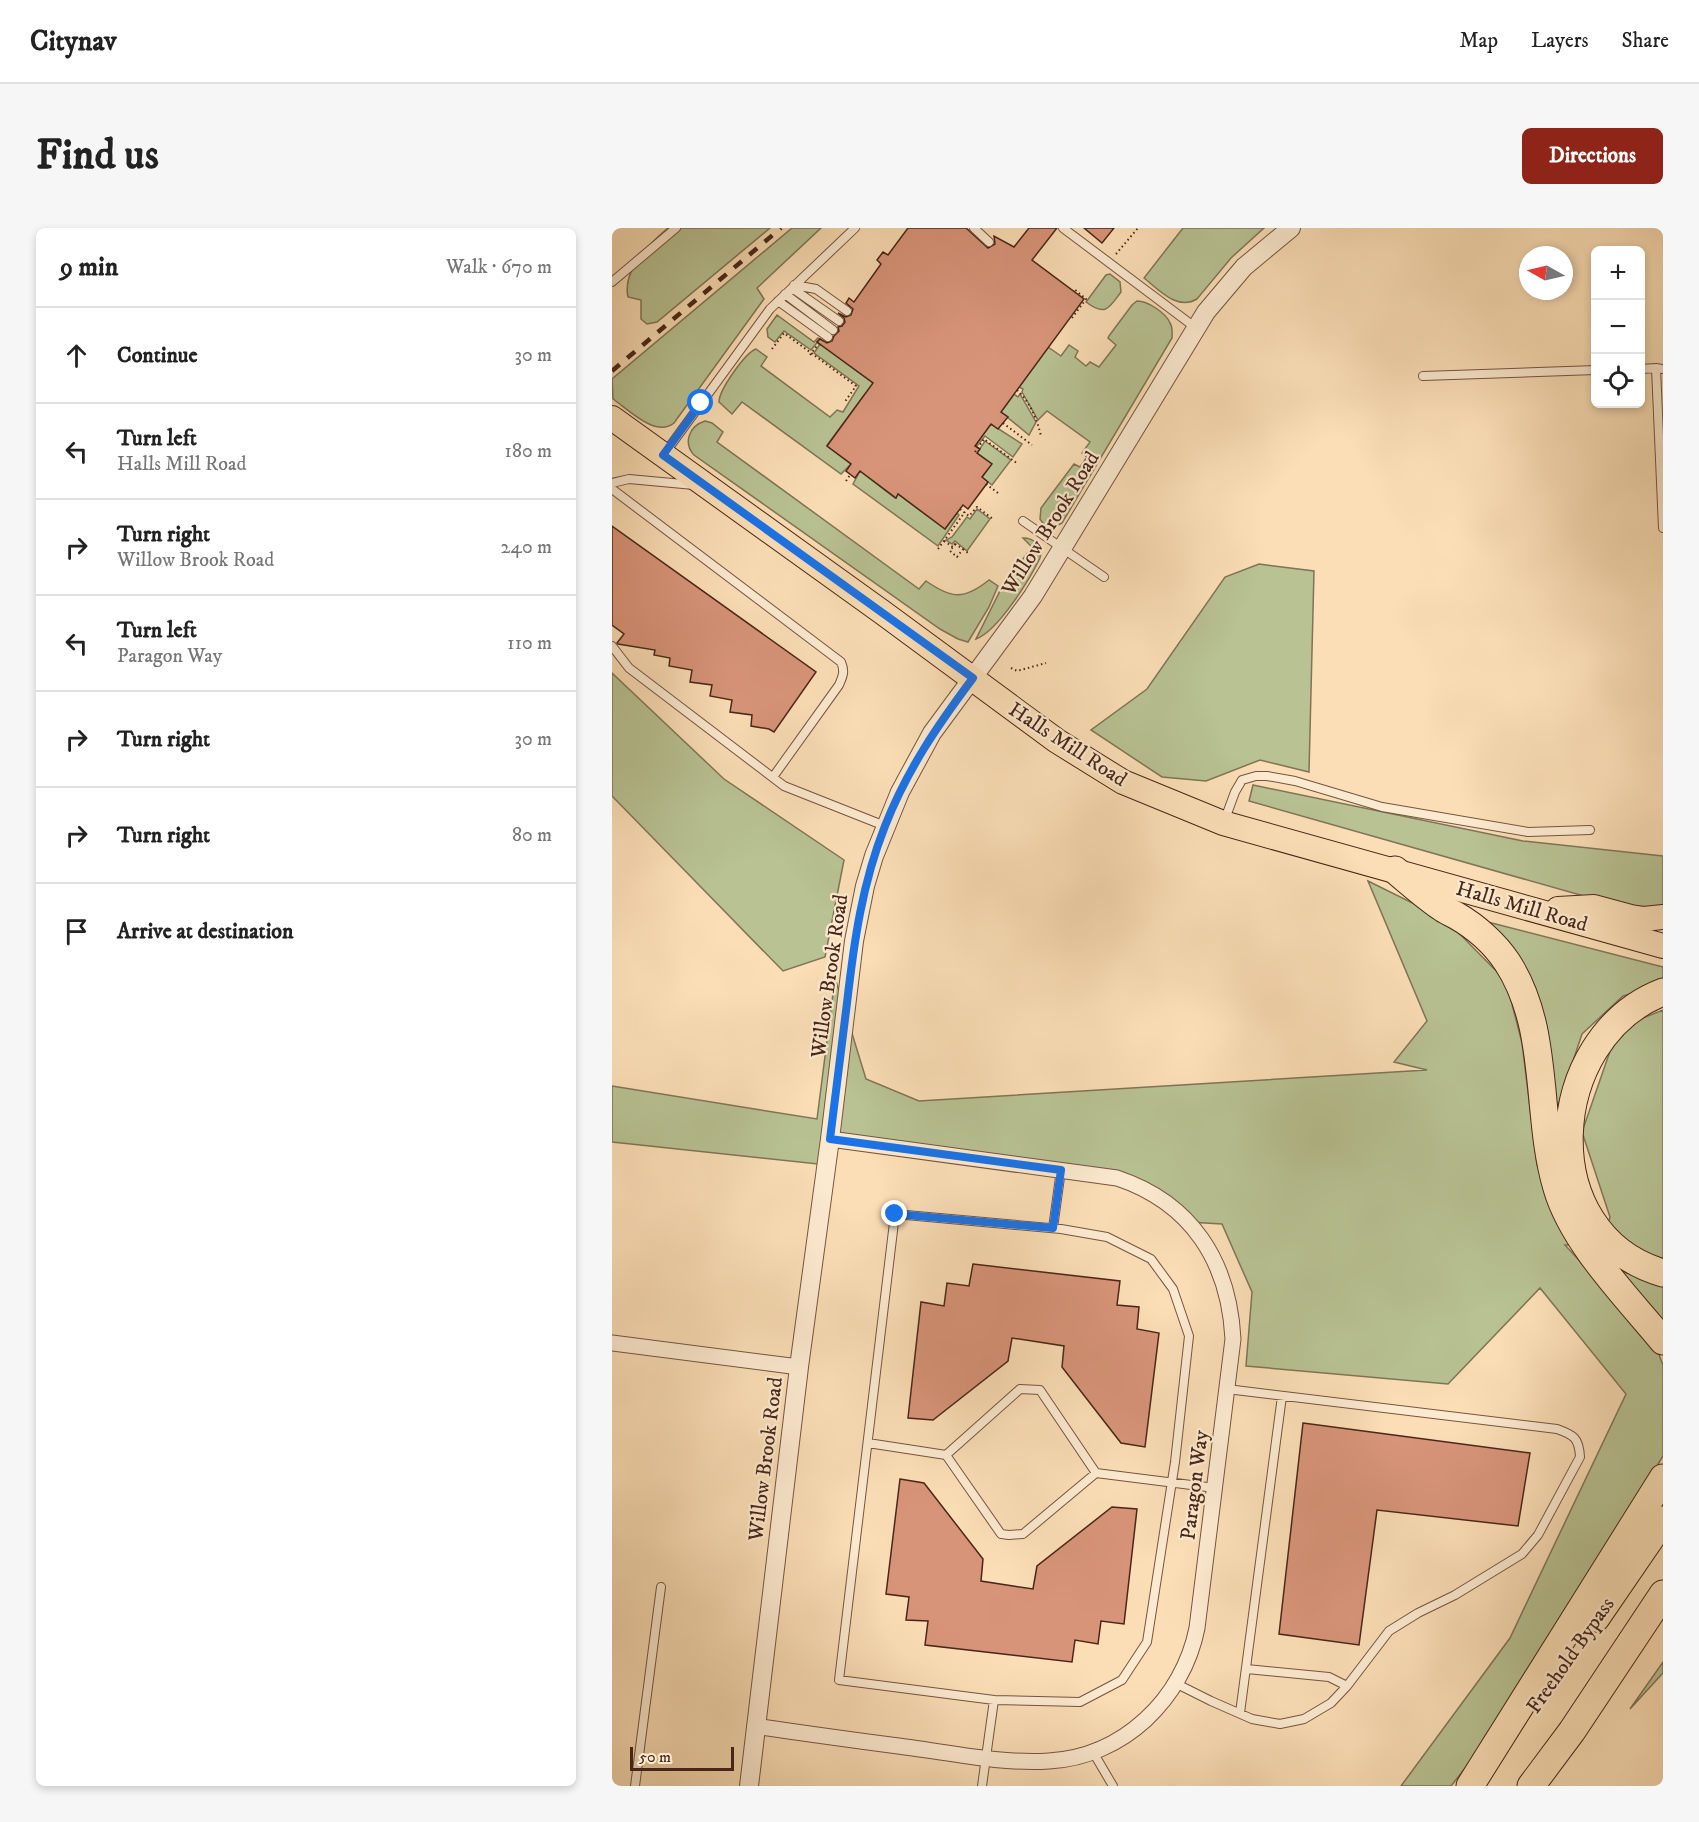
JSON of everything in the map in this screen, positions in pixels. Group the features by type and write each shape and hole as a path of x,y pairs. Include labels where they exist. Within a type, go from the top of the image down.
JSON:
{"highway":[{"path":"1395,870 1442,908 1473,927 1495,946 1507,962 1522,992 1532,1024 1552,1166 1563,1206 1585,1245 1663,1341"},
{"path":"1663,992 1646,999 1618,1020 1602,1037 1590,1055 1574,1094 1569,1118 1568,1141 1575,1182 1591,1218 1612,1245 1626,1256 1641,1265 1663,1273"},
{"path":"1472,1786 1663,1478"},
{"name":"Freehold Bypass","path":"1472,1786 1540,1701 1663,1520"},
{"name":"Freehold Bypass","path":"1531,1786 1572,1731 1663,1594"},
{"path":"1636,1636 1663,1606"}],"main road":[{"name":"Halls Mill Road","path":"612,418 1057,741 1105,772 1142,791 1223,823 1541,910 1663,946"},
{"path":"1541,910 1594,907 1644,919 1663,917"}],"street":[{"name":"Willow Brook Road","path":"749,1786 799,1367 857,920 865,886 885,826 904,783 932,733 1034,596 1206,312 1244,267 1291,228"},
{"name":"Paragon Way","path":"755,1726 986,1758 1047,1762 1074,1758 1093,1752 1126,1735 1157,1710 1177,1684 1187,1664 1197,1628 1215,1488 1233,1339 1229,1297 1217,1264 1196,1231 1166,1202 1142,1188 1117,1178 830,1139"},
{"path":"612,1343 799,1367"}],"lane":[{"path":"612,282 676,228"},
{"path":"663,455 770,309 855,228"},
{"path":"974,228 989,242"},
{"path":"1063,228 1196,328"},
{"path":"793,286 816,289 847,311"},
{"path":"793,286 839,321"},
{"path":"785,294 833,330"},
{"path":"778,301 824,339"},
{"path":"1645,369 1660,368 1663,528"},
{"path":"1423,376 1591,370"},
{"path":"612,483 629,479 707,486"},
{"path":"612,489 841,662 844,668 839,685 773,777"},
{"path":"1023,521 1104,577"},
{"path":"612,646 629,668 784,786 885,826"},
{"path":"1223,823 1242,780 1256,776 1268,776 1382,807 1528,832 1590,830"},
{"path":"1053,1228 1061,1170"},
{"path":"895,1214 1053,1228 1107,1237 1151,1259 1173,1289 1189,1336 1173,1483 1147,1642 1122,1680 1080,1702 994,1700 839,1680 895,1214"},
{"path":"946,1455 1020,1389 1040,1390 1096,1473"},
{"path":"1177,1684 1252,1719 1280,1724 1304,1719 1331,1703 1389,1631 1418,1613 1455,1595 1522,1554 1538,1535 1580,1457 1579,1444 1574,1436 1557,1430 1227,1389"},
{"path":"1240,1713 1282,1396"},
{"path":"868,1443 946,1455 1001,1534 1009,1536 1023,1534 1096,1473 1215,1488"},
{"path":"635,1786 661,1587"},
{"path":"1247,1669 1329,1677 1347,1686"},
{"path":"982,1786 994,1700"},
{"path":"1093,1752 1113,1786"}],"path":[{"path":"1109,263 1138,228"},
{"path":"1072,318 1086,299 1074,289"},
{"path":"772,350 784,333 856,386 844,403"},
{"path":"811,354 824,339"},
{"path":"1017,390 1037,421 1041,436"},
{"path":"1003,423 1032,444"},
{"path":"975,452 984,439 1018,464"},
{"path":"846,481 850,475"},
{"path":"986,484 998,493"},
{"path":"960,509 969,516 977,507 993,519"},
{"path":"938,549 965,512"},
{"path":"944,541 953,547"},
{"path":"963,549 957,557 950,551 955,544 963,549 968,553"},
{"path":"1011,668 1017,671 1046,663"}],"green space":[{"path":"668,228 770,228 657,322 647,324 641,319 641,300 628,297 629,277 645,250"},
{"path":"792,228 821,228 757,288 764,299 674,423 667,427 651,425 613,399 612,379"},
{"path":"1183,228 1264,228 1231,258 1197,299 1182,302 1168,297 1144,278"},
{"path":"1110,274 1120,282 1121,292 1106,309 1093,307 1086,302 1106,275"},
{"path":"1137,301 1151,305 1165,315 1172,327 1172,338 1062,523 1055,527 1045,526 1040,519 1041,508 1074,464 1080,467 1087,457 1082,453 1090,442 1047,411 1038,420 1022,392 1023,389 1019,387 1048,347 1061,356 1069,345 1078,351 1075,357 1086,366 1090,362 1099,367 1116,345 1108,338 1109,336"},
{"path":"777,315 814,342 820,339 811,350 784,331 775,342 768,337 767,329"},
{"path":"820,344 891,396 865,394 827,445 851,464 841,474 742,402 732,414 719,402 723,389 733,372 756,349 767,357 761,366 830,417 837,410 843,412 859,386 814,353"},
{"path":"1014,394 1018,397 1020,394 1036,422 1029,435 1001,412"},
{"path":"705,421 712,423 723,432 717,442 919,589 926,581 943,591 958,595 972,591 989,580 998,586 989,607 968,642 940,629 694,455 689,445 689,435 699,423"},
{"path":"991,424 1022,444 1013,457 985,436 977,446 975,445"},
{"path":"985,441 1011,460 992,485 982,477 991,464 977,453"},
{"path":"860,471 895,498 898,494 945,529 957,513 959,515 938,546 853,484"},
{"path":"977,509 990,519 967,551 955,541 952,544 946,540 952,537 967,517 970,519"},
{"path":"1023,538 1031,539 1039,546 1040,558 1021,591 1003,615 985,634 976,639 1002,587 1032,547"},
{"path":"1259,564 1314,571 1309,772 1260,760 1206,781 1162,777 1091,730 1147,689 1225,577"},
{"path":"612,673 724,779 844,860 825,957 783,971 612,796"},
{"path":"1253,785 1523,841 1663,856 1663,907 1619,906 1249,801"},
{"path":"1368,881 1445,919 1506,981 1522,1043 1537,1165 1574,1245 1565,1245 1654,1342 1663,1365 1663,1456 1496,1729 1451,1786 1401,1786 1510,1638 1626,1394 1540,1288 1448,1384 1246,1366 1252,1292 1222,1224 1188,1222 1118,1177 832,1135 827,1165 612,1142 612,1086 817,1119 835,978 866,1079 919,1101 1427,1070 1394,1062 1427,1021"},
{"path":"1484,921 1663,967 1663,985 1623,996 1582,1034 1552,1124 1543,1027"},
{"path":"1663,1010 1663,1265 1606,1230 1610,1217 1582,1132 1618,1028"},
{"path":"1619,1271 1663,1282 1663,1324"},
{"path":"1663,1662 1663,1673 1630,1709"}],"building":[{"path":"908,228 966,228 988,248 995,244 994,236 1014,247 1029,228 1057,228 1032,260 1084,299 1001,412 1008,417 998,429 991,424 975,446 980,449 977,453 992,464 982,477 988,482 968,509 963,505 945,529 898,494 896,498 860,471 855,478 846,471 851,464 827,446 873,383 817,342 820,339 827,343 832,341 839,331 838,327 845,322 838,313 846,317 851,315 853,309 846,303 849,298 854,302 881,264 877,260 883,252 888,255"},
{"path":"1084,228 1114,228 1102,243"},
{"path":"612,526 816,672 774,732 751,726 752,715 730,712 732,700 710,696 712,685 690,682 692,670 669,666 670,658 654,655 655,650 617,643 624,634 612,625"},
{"path":"973,1264 1120,1281 1117,1305 1139,1307 1137,1329 1159,1333 1145,1447 1121,1443 1062,1367 1064,1346 1012,1338 1008,1361 933,1420 908,1418 921,1302 944,1306 947,1283 969,1286"},
{"path":"1303,1423 1530,1453 1518,1526 1377,1510 1359,1645 1279,1634"},
{"path":"900,1479 924,1483 983,1559 981,1581 1033,1589 1037,1566 1112,1507 1137,1509 1124,1624 1101,1621 1098,1644 1075,1640 1072,1662 925,1645 928,1621 906,1620 909,1597 886,1594"}],"railway":[{"path":"612,371 781,228"}],"route":[{"path":"701,403 663,455 973,678 932,733 914,764 874,856 857,920 830,1139 1061,1170 1053,1228 895,1214"}]}
